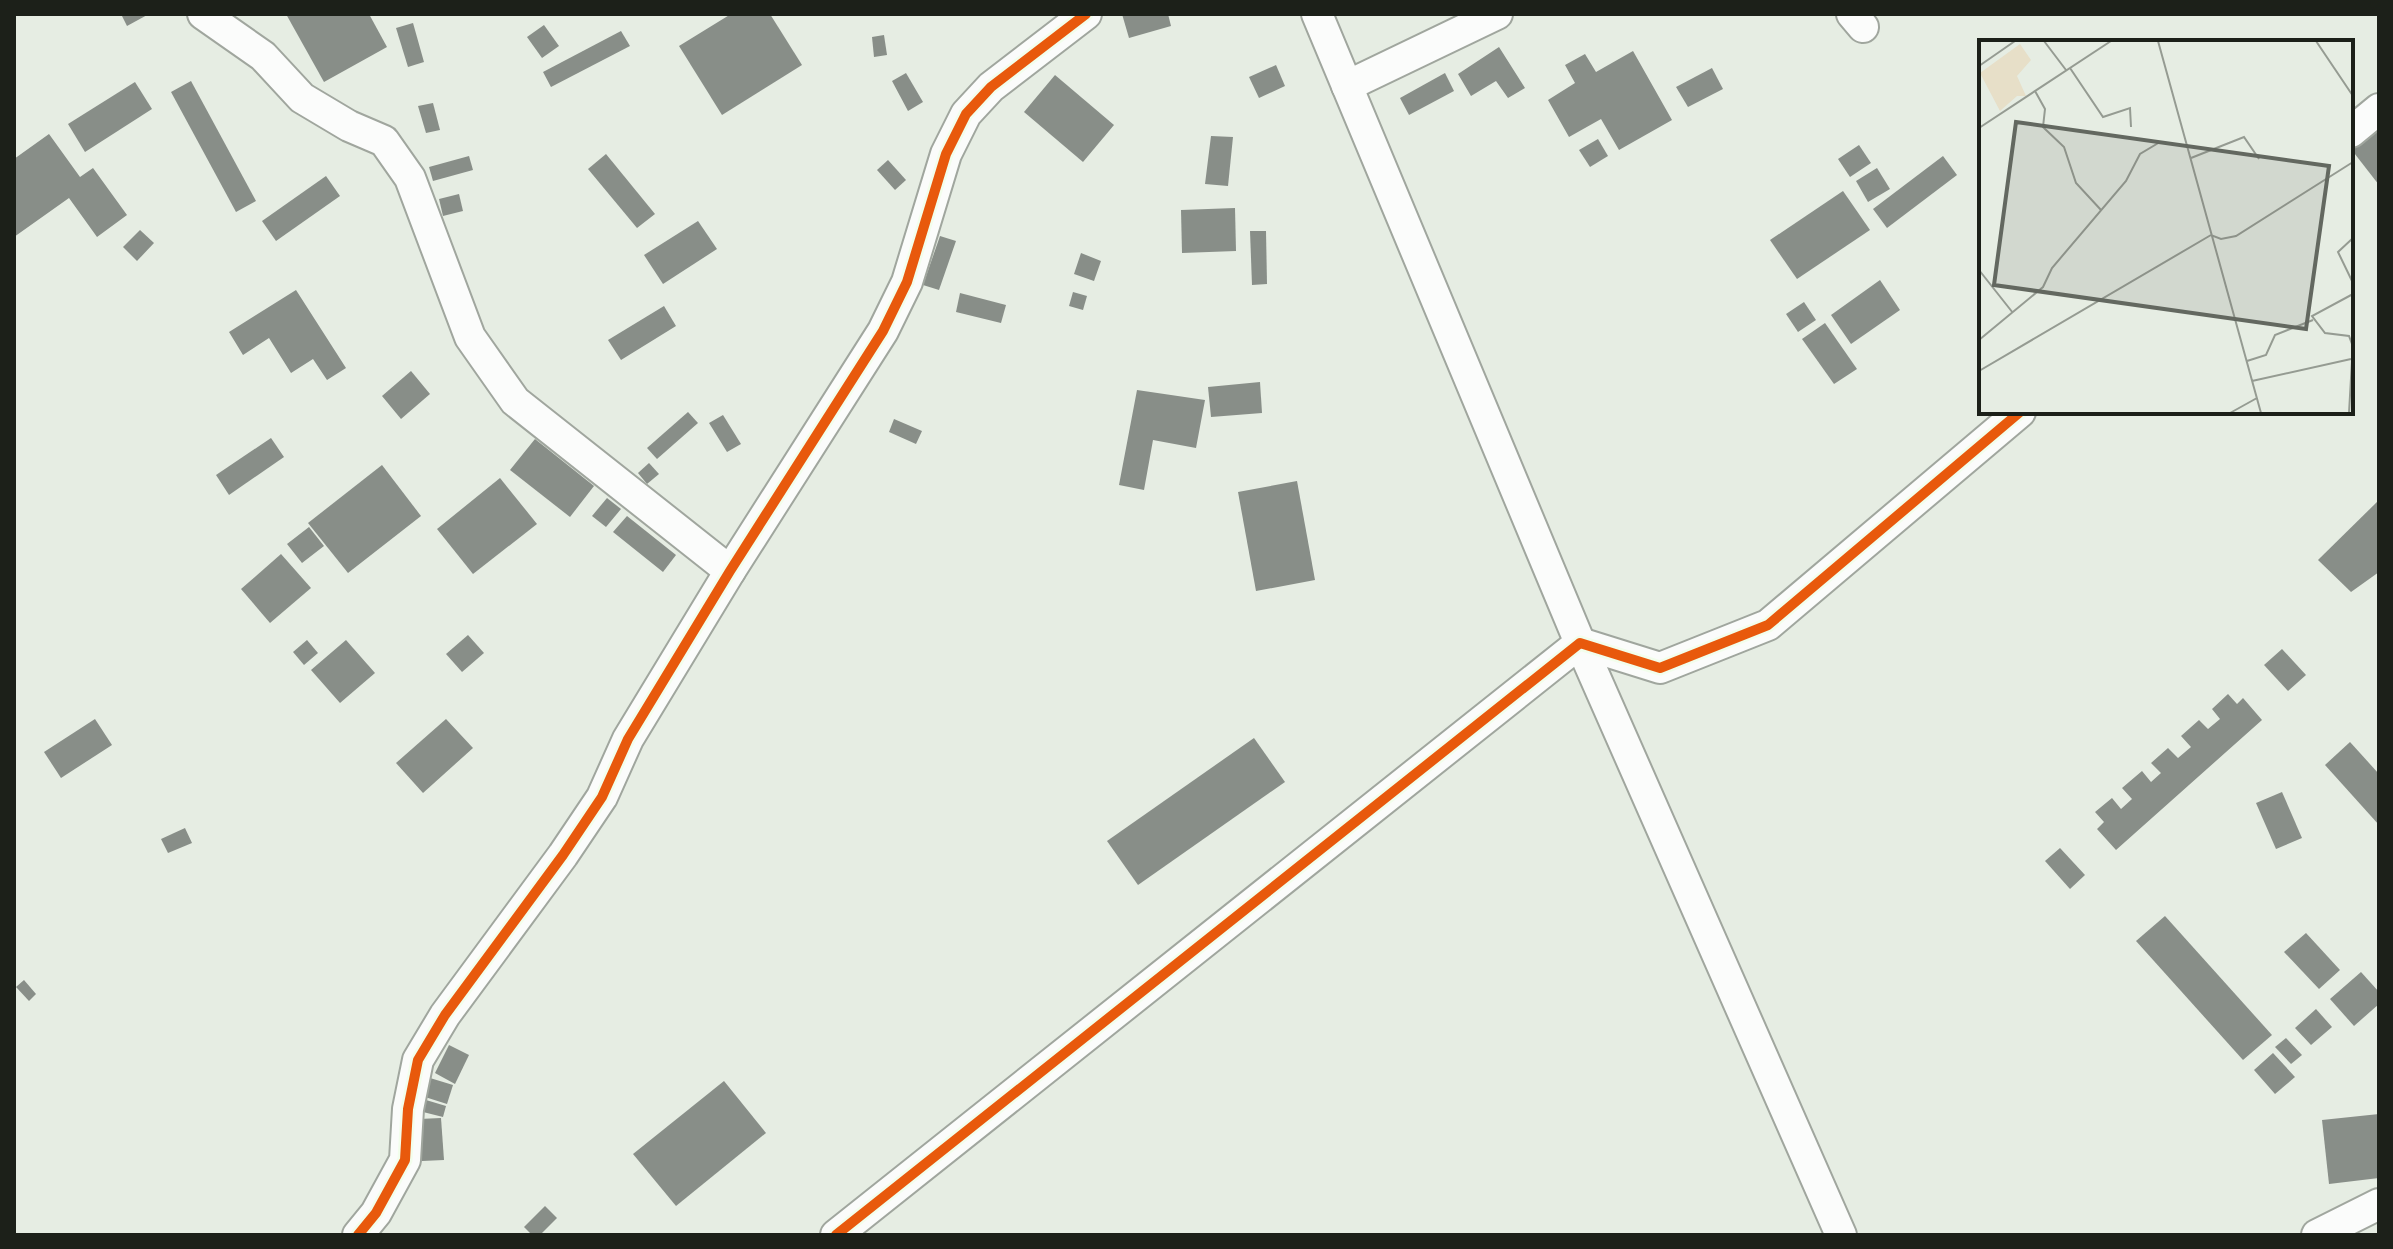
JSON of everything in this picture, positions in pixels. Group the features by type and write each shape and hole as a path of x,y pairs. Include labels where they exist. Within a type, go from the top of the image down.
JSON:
{"street":[{"path":"203,14 263,56 302,98 349,126 384,141 410,178 470,337 515,401 730,571"},
{"path":"358,1235 376,1213 405,1160 408,1109 418,1060 445,1015 602,797 628,739 730,571 883,331 907,282 946,154 966,114 991,87 1086,14"},
{"path":"1317,14 1580,643 1841,1235"},
{"path":"1347,86 1497,14"},
{"path":"2353,130 2379,109"},
{"path":"1580,643 1660,668 1768,625 2018,414"},
{"path":"836,1235 1580,643"},
{"path":"2317,1235 2379,1204"}],"building":[{"path":"121,14 149,14 127,26"},
{"path":"286,14 369,14 387,47 324,82"},
{"path":"731,14 770,14 802,65 722,115 679,46"},
{"path":"1122,14 1168,14 1171,26 1129,38"},
{"path":"413,23 424,62 408,67 396,28"},
{"path":"544,25 559,46 542,58 527,37"},
{"path":"621,31 630,46 551,87 543,72"},
{"path":"884,35 887,55 874,57 872,37"},
{"path":"1499,47 1525,88 1508,98 1496,81 1471,96 1458,74"},
{"path":"1633,51 1672,120 1619,150 1601,119 1569,137 1548,100 1575,83 1565,65 1585,54 1596,72"},
{"path":"1276,65 1285,86 1259,98 1249,77"},
{"path":"1712,68 1723,89 1688,107 1676,87"},
{"path":"906,73 923,102 908,111 892,81"},
{"path":"1445,73 1454,91 1409,115 1400,98"},
{"path":"1055,75 1114,125 1083,162 1024,112"},
{"path":"191,81 256,201 236,212 171,92"},
{"path":"135,82 152,109 85,152 68,124"},
{"path":"433,103 440,130 426,133 418,106"},
{"path":"2373,123 2379,130 2379,185 2353,152 2353,139"},
{"path":"49,134 80,177 93,168 127,215 97,237 69,198 14,237 14,159"},
{"path":"1211,136 1233,137 1228,186 1205,184"},
{"path":"1598,139 1608,156 1590,167 1579,150"},
{"path":"1859,145 1871,163 1850,177 1838,159"},
{"path":"606,154 655,214 637,228 588,169"},
{"path":"469,156 473,170 433,181 429,167"},
{"path":"1943,156 1957,175 1887,228 1873,209"},
{"path":"888,160 906,180 895,190 877,170"},
{"path":"1877,168 1890,189 1868,202 1856,181"},
{"path":"326,176 340,196 276,241 262,221"},
{"path":"1843,191 1870,230 1797,279 1770,240"},
{"path":"459,194 463,211 443,216 439,199"},
{"path":"1235,208 1236,251 1182,253 1181,210"},
{"path":"698,221 717,249 663,284 644,255"},
{"path":"140,230 154,243 137,261 123,247"},
{"path":"1250,231 1266,231 1267,284 1252,285"},
{"path":"940,236 956,241 939,290 923,285"},
{"path":"1081,253 1101,261 1094,281 1074,274"},
{"path":"1880,280 1900,310 1851,344 1831,315"},
{"path":"296,290 346,368 327,380 313,359 291,373 269,338 243,355 229,332"},
{"path":"1073,292 1087,296 1083,310 1069,306"},
{"path":"960,293 1006,305 1001,323 956,312"},
{"path":"1804,302 1816,320 1798,332 1786,314"},
{"path":"664,306 676,326 621,360 608,340"},
{"path":"1825,323 1857,369 1834,384 1802,339"},
{"path":"411,371 430,394 401,419 382,396"},
{"path":"1260,382 1262,413 1211,417 1208,387"},
{"path":"1137,390 1205,400 1196,448 1153,440 1144,490 1119,485"},
{"path":"688,412 698,423 657,459 647,448"},
{"path":"723,415 741,444 727,452 709,423"},
{"path":"894,419 922,431 916,444 889,432"},
{"path":"271,438 284,457 229,495 216,475"},
{"path":"535,439 594,486 570,517 510,470"},
{"path":"649,463 659,474 647,484 638,473"},
{"path":"382,465 421,516 348,573 308,523"},
{"path":"500,478 537,524 473,574 437,529"},
{"path":"1297,481 1315,580 1256,591 1238,492"},
{"path":"607,498 621,509 606,527 592,516"},
{"path":"2379,500 2379,572 2351,592 2318,560"},
{"path":"627,516 676,555 663,572 613,532"},
{"path":"309,527 324,546 302,563 287,544"},
{"path":"281,554 311,588 270,623 241,589"},
{"path":"468,635 484,653 462,672 446,654"},
{"path":"307,640 318,653 304,665 293,652"},
{"path":"346,640 375,673 340,703 311,670"},
{"path":"2282,649 2306,675 2288,691 2264,665"},
{"path":"2228,694 2237,704 2243,698 2262,720 2116,850 2097,829 2104,822 2095,812 2112,798 2121,809 2132,799 2122,788 2142,771 2151,782 2161,773 2151,763 2168,748 2178,758 2191,747 2181,736 2199,720 2208,729 2220,719 2212,709"},
{"path":"95,719 112,745 61,778 44,752"},
{"path":"446,719 473,748 423,793 396,763"},
{"path":"1254,738 1285,782 1138,885 1107,841"},
{"path":"2350,742 2379,774 2379,825 2325,765"},
{"path":"2282,792 2302,838 2276,849 2256,803"},
{"path":"185,828 192,843 168,853 161,839"},
{"path":"2060,848 2085,875 2070,889 2045,861"},
{"path":"2165,916 2272,1035 2243,1060 2136,941"},
{"path":"2306,933 2340,970 2319,989 2284,952"},
{"path":"2361,972 2379,992 2379,1004 2354,1026 2330,999"},
{"path":"24,980 36,994 29,1001 16,987"},
{"path":"2316,1009 2332,1027 2311,1045 2295,1028"},
{"path":"2286,1038 2302,1055 2291,1064 2275,1047"},
{"path":"449,1045 469,1055 455,1084 435,1073"},
{"path":"2273,1053 2295,1077 2275,1094 2254,1070"},
{"path":"430,1078 453,1085 447,1104 425,1097"},
{"path":"724,1081 766,1133 676,1206 633,1154"},
{"path":"426,1100 446,1106 443,1117 423,1112"},
{"path":"2379,1114 2379,1178 2329,1184 2322,1120"},
{"path":"441,1118 444,1160 422,1161 419,1119"},
{"path":"545,1206 557,1218 540,1235 532,1235 524,1227"}],"cycle path":[{"path":"358,1235 376,1213 405,1160 408,1109 418,1060 445,1015 602,797 628,739 730,571 883,331 907,282 946,154 966,114 991,87 1086,14"},
{"path":"836,1235 1580,643 1660,668 1768,625 2018,414"}]}
